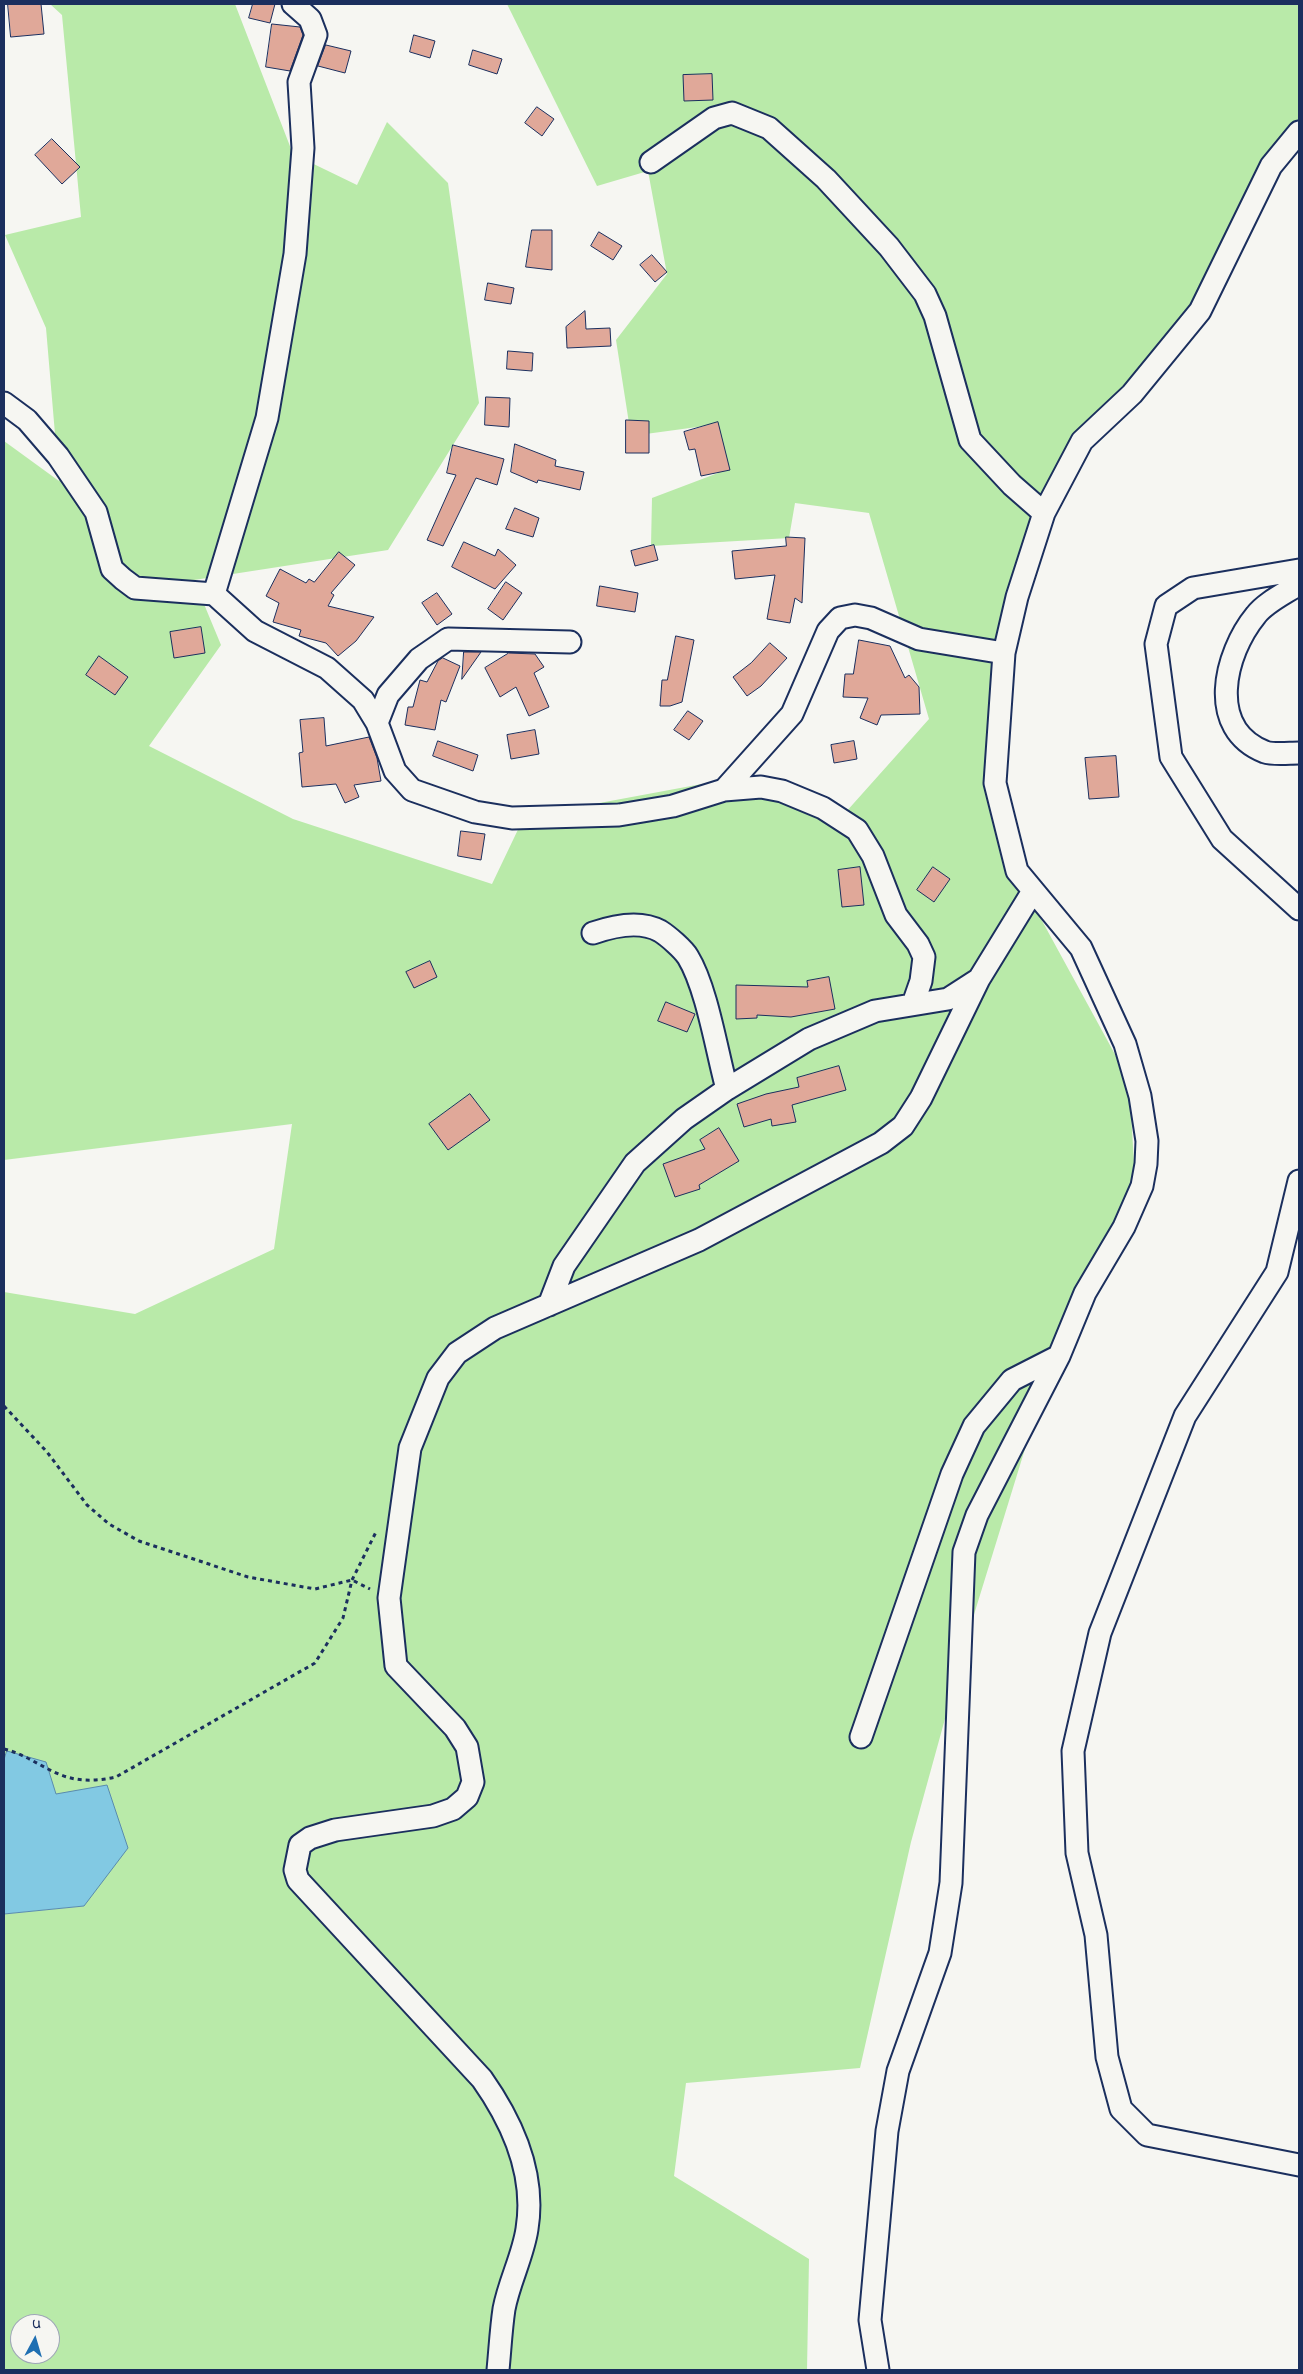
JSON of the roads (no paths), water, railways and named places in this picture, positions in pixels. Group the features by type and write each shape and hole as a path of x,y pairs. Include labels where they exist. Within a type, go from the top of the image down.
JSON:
{"street":[{"path":"214,594 267,418 295,254 303,148 299,82 316,35 310,19 293,4"},
{"path":"651,162 714,118 732,112 769,128 826,179 889,247 925,294 935,316 970,440 1012,485 1044,514"},
{"path":"878,2370 870,2320 886,2131 898,2071 940,1953 951,1883 964,1552 978,1515 1059,1356 1085,1293 1124,1227 1142,1186 1147,1141 1140,1096 1125,1044 1081,948 1017,871 995,784 1004,653 1017,597 1044,514 1082,441 1132,394 1200,311 1271,166 1299,132"},
{"path":"4,403 27,420 64,464 96,512 112,569 135,588 214,594 255,631 327,668 364,700 378,723 394,772 412,790 475,812 512,818 619,815 672,806 724,790 761,788 782,791 823,808 856,830 873,856 896,915 918,944 924,957 921,980 913,1004"},
{"path":"1299,570 1193,588 1166,606 1156,644 1171,757 1222,839 1299,909"},
{"path":"1299,584 1257,613 1243,633 1227,678 1225,696 1232,724 1244,741 1267,753 1299,753"},
{"path":"724,790 792,714 828,631 840,618 855,615 920,640 1004,653"},
{"path":"378,723 388,695 419,659 448,639 570,642"},
{"path":"498,2370 504,2308 527,2228 528,2182 523,2154 501,2106 482,2079 298,1880 295,1870 300,1846 310,1838 335,1830 433,1816 453,1809 467,1797 473,1782 467,1747 455,1728 396,1666 389,1598 410,1448 438,1378 457,1353 494,1328 699,1240 881,1143 903,1126 921,1098 979,979 1034,892"},
{"path":"593,933 617,925 644,926 660,931 687,956 700,984 727,1089"},
{"path":"549,1306 564,1266 635,1164 684,1119 727,1089 809,1039 875,1012 948,999 979,979"},
{"path":"1299,1181 1277,1272 1185,1416 1100,1633 1073,1752 1077,1852 1096,1935 1107,2057 1121,2109 1147,2135 1299,2165"},
{"path":"861,1737 952,1474 974,1426 1012,1380 1059,1356"}],"water":[{"path":"7,1751 46,1762 56,1794 107,1785 128,1848 84,1906 4,1914 4,1760"}]}
